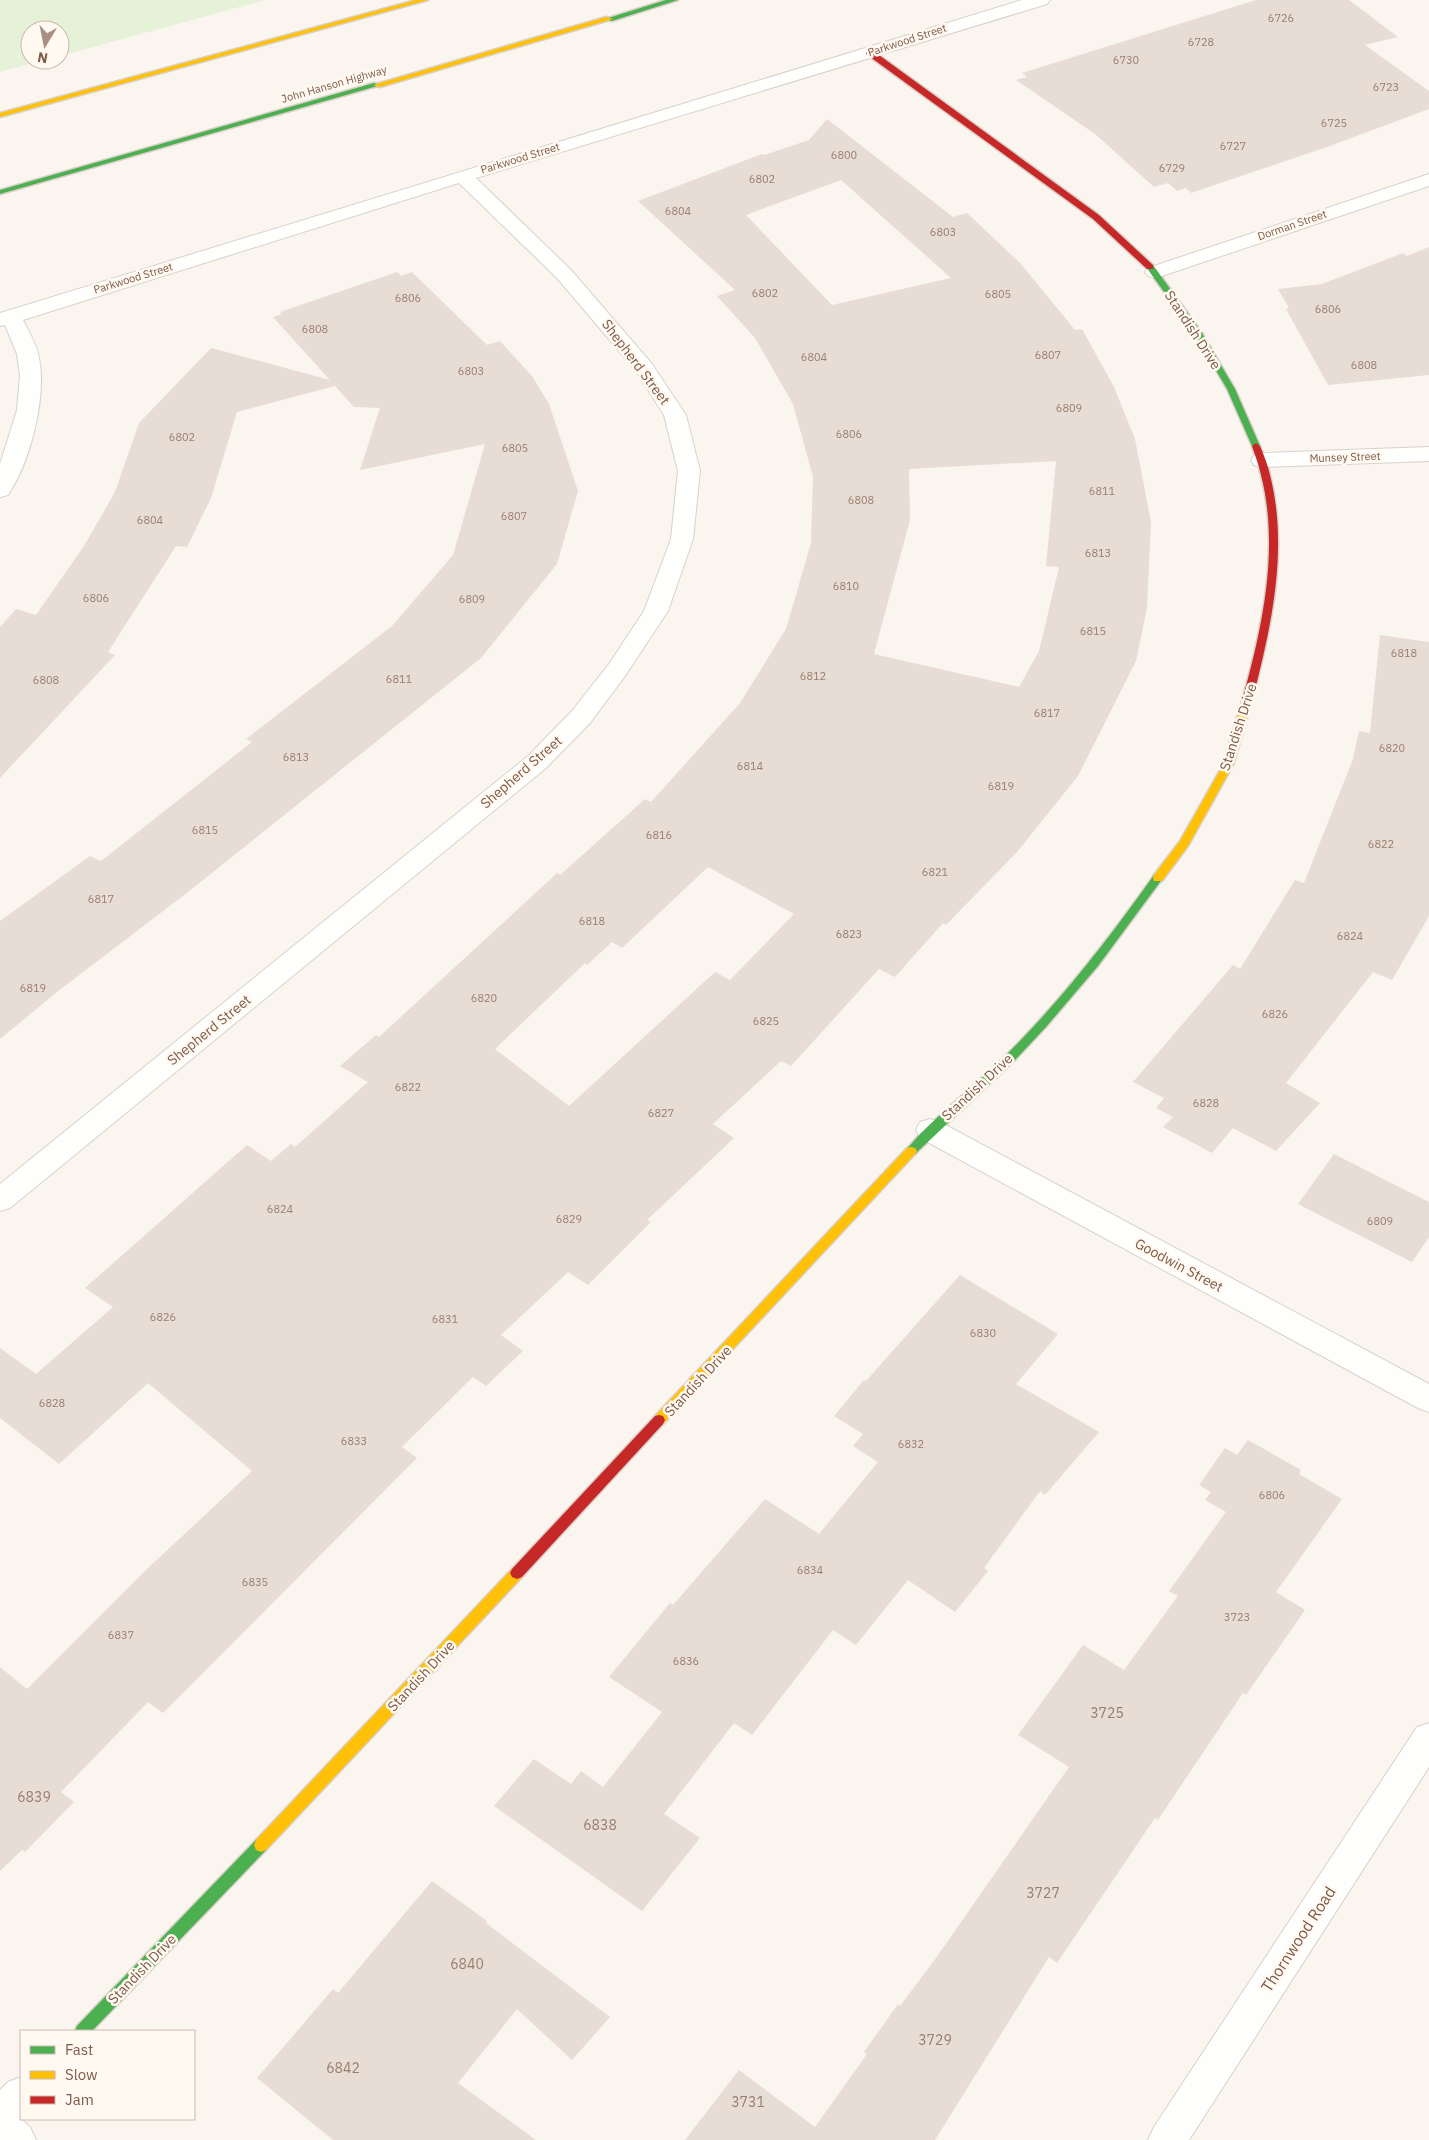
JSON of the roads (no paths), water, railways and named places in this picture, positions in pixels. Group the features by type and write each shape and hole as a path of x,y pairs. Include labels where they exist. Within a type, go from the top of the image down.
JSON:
{"main road":[{"path":"0,115 424,0"},
{"name":"John Hanson Highway","path":"0,192 674,0"},
{"name":"Standish Drive","path":"83,2030 335,1767 930,1130 1024,1044 1115,937 1184,843 1228,766 1257,668 1271,590 1273,525 1262,460 1231,389 1198,333 1155,272 1096,216 869,52"}],"street":[{"name":"Parkwood Street","path":"5,318 1041,0"},
{"name":"Shepherd Street","path":"0,1200 537,762 581,717 656,611 682,539 689,471 676,415 645,368 614,330 564,274 463,176"},
{"name":"Dorman Street","path":"1155,272 1429,180"},
{"path":"0,490 18,449 31,399 29,358 5,318"},
{"name":"Munsey Street","path":"1262,460 1429,454"},
{"name":"Goodwin Street","path":"930,1130 1429,1399"},
{"name":"Thornwood Road","path":"1167,2140 1429,1738"},
{"path":"0,2117 20,2096"},
{"path":"0,2125 17,2140"}]}
